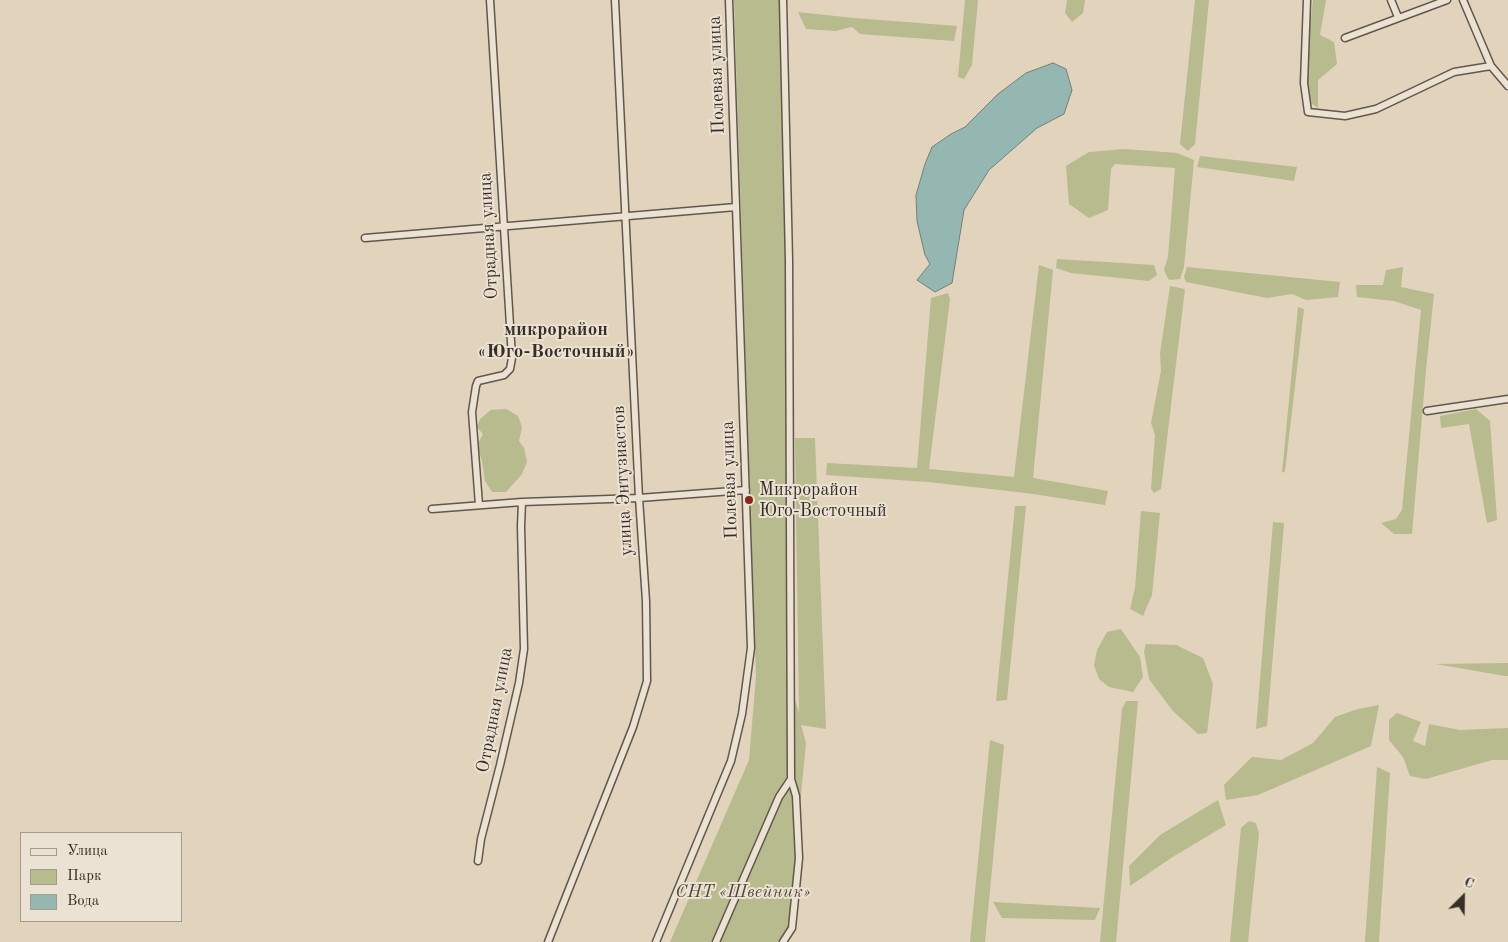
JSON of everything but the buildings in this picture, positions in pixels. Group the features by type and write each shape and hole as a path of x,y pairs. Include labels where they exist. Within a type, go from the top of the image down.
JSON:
{"street":[{"name":"Отрадная улица","path":"479,506 472,412 476,386 478,381 504,374 510,369 512,358 490,0"},
{"name":"улица Энтузиастов","path":"548,942 633,727 647,681 646,601 639,498 615,0"},
{"name":"Полевая улица","path":"656,942 706,817 731,761 742,714 751,648 729,0"},
{"path":"783,0 789,260 791,779 796,796 799,858 792,928 783,942"},
{"path":"1306,0 1304,83 1308,112 1345,116 1376,109 1454,72 1491,66"},
{"path":"1391,0 1398,17"},
{"path":"1345,38 1447,0"},
{"path":"1462,0 1491,66 1508,86"},
{"path":"365,238 736,207"},
{"path":"1426,411 1508,399"},
{"path":"432,509 522,502 639,498 746,490"},
{"name":"Отрадная улица","path":"478,861 481,839 519,683 524,649 522,502"},
{"path":"716,942 779,797 791,779"}],"green space":[{"name":"СНТ «Швейник»","path":"734,0 784,0 792,689 799,713 795,438 815,438 826,729 801,725 806,743 787,942 670,942 749,760 756,677"},
{"path":"965,0 978,0 972,65 964,79 958,77"},
{"path":"1067,0 1085,0 1083,13 1072,22 1065,13"},
{"path":"1195,0 1209,0 1195,144 1188,151 1180,144"},
{"path":"1313,0 1326,0 1320,35 1334,42 1337,64 1318,80 1318,108 1302,95"},
{"path":"798,12 957,26 954,41 860,34 852,27 835,31 806,29"},
{"path":"1124,149 1177,153 1194,160 1184,267 1180,279 1169,280 1164,270 1168,257 1175,168 1115,164 1111,169 1108,210 1089,218 1069,204 1066,166 1089,152"},
{"path":"1200,156 1297,167 1294,181 1197,167"},
{"path":"1057,259 1154,265 1157,275 1149,281 1071,273 1056,268"},
{"path":"1039,265 1053,270 1033,478 1108,491 1105,505 1026,493 928,482 826,475 827,463 917,468 931,298 948,293 950,299 929,469 1014,477"},
{"path":"1187,267 1340,282 1338,297 1306,300 1292,294 1267,298 1186,282 1184,277"},
{"path":"1403,267 1401,287 1434,294 1412,534 1394,534 1381,523 1396,519 1402,510 1421,310 1394,301 1357,297 1356,285 1383,285 1386,270"},
{"path":"1170,286 1185,289 1161,489 1154,493 1151,489 1155,435 1151,423 1161,371 1160,353"},
{"path":"1298,307 1304,309 1285,471 1282,473"},
{"path":"506,409 518,416 522,427 519,441 524,448 527,462 522,474 506,492 492,492 485,481 477,445 483,434 477,427 480,419 491,410"},
{"path":"1476,409 1490,421 1497,520 1487,523 1469,424 1441,428 1440,416"},
{"path":"1015,506 1026,506 1007,700 996,701"},
{"path":"1141,511 1160,513 1152,595 1143,616 1130,609 1135,588"},
{"path":"1273,522 1284,523 1267,726 1256,729"},
{"path":"1121,629 1140,657 1143,677 1133,692 1109,687 1099,679 1094,665 1097,650 1107,632"},
{"path":"1146,644 1176,645 1203,658 1213,684 1207,733 1198,734 1172,710 1149,679 1144,651"},
{"path":"1508,663 1508,676 1436,664"},
{"path":"1126,701 1138,701 1116,942 1100,942 1122,709"},
{"path":"1379,705 1371,746 1258,795 1226,800 1224,785 1252,757 1281,760 1313,743 1335,717 1358,709"},
{"path":"1397,713 1421,722 1413,741 1425,746 1429,724 1460,730 1508,728 1508,760 1492,760 1426,779 1410,776 1403,757 1389,740 1389,720"},
{"path":"990,740 1004,745 985,942 970,942"},
{"path":"1377,767 1390,773 1379,942 1365,942"},
{"path":"1218,800 1226,825 1171,858 1130,886 1129,866 1160,835"},
{"path":"1249,821 1256,823 1259,834 1248,942 1230,942 1241,828"},
{"path":"993,902 1100,908 1095,920 1002,918"}],"water":[{"path":"1053,63 1066,69 1072,90 1064,114 1037,128 989,170 964,210 952,283 935,292 917,280 930,264 925,255 917,221 916,195 932,147 965,127 998,94 1026,73"}],"place":[{"name":"Микрорайон Юго-Восточный","path":"749,500"}],"district":[{"name":"микрорайон «Юго-Восточный»","path":"556,341"}]}
